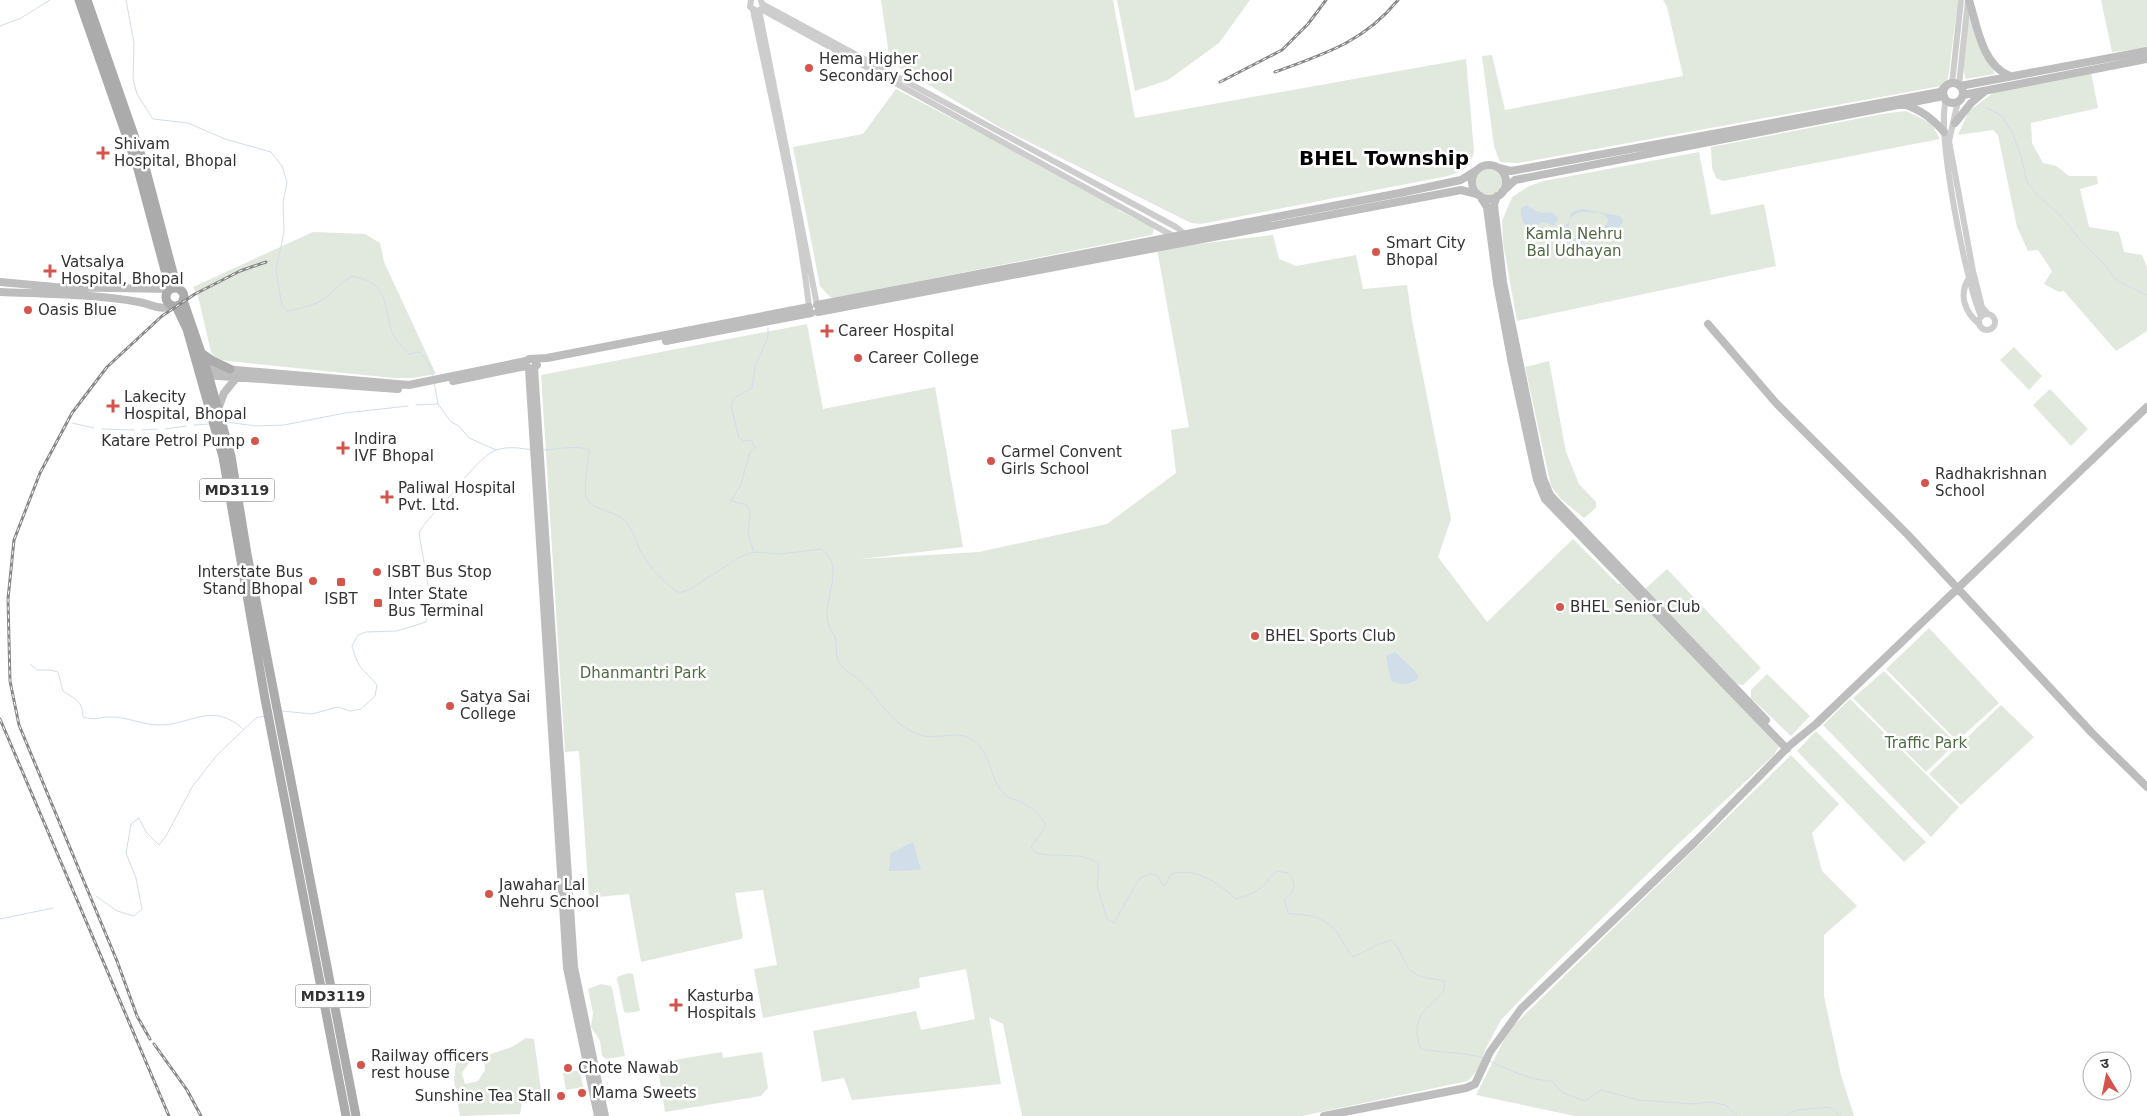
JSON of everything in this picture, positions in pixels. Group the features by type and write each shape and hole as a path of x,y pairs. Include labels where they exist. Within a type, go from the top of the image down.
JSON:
{"main road":[{"path":"79,0 138,170 173,289"},
{"path":"87,0 145,167 173,289"},
{"path":"1968,0 1989,57 2001,72 2010,76"},
{"path":"1125,250 1184,244 1461,190 1492,198 1500,194 1515,180 1903,104 1945,98 1953,103 1960,98 1987,89 2147,52"},
{"path":"203,371 237,377 410,390 440,381 531,365 547,358 1125,250 1177,237 1461,180 1484,165 1493,165 1511,171 1940,92 1954,86 2010,76 2147,59"},
{"path":"1945,98 1954,86"},
{"path":"1954,86 1960,98"},
{"path":"1955,123 1971,102 1987,89"},
{"path":"1903,104 1923,112 1934,120 1944,132"},
{"path":"1495,240 1494,205 1506,182 1499,168"},
{"path":"1475,172 1472,186 1487,207 1530,420 1543,478 1550,495 1742,694 1788,748"},
{"path":"0,282 55,291 139,302 161,308 174,306 183,300 183,293 173,289 55,291 0,292"},
{"path":"173,289 165,298 174,306"},
{"name":"MD3119","path":"183,300 201,352 203,371"},
{"name":"MD3119","path":"174,306 187,329 203,371 219,428 265,699 346,1116"},
{"path":"1708,324 1776,403 1908,535 1956,589 2092,733 2147,787"},
{"path":"201,352 213,361 230,369"},
{"path":"531,365 557,767 574,967 591,1061 598,1116"},
{"path":"203,371 230,369 409,385 428,384"},
{"path":"216,414 224,393 237,377"},
{"path":"1324,1116 1471,1087 1475,1084 1490,1052 1521,1009 1688,848 1788,748 1816,724 2147,407"},
{"name":"MD3119","path":"219,428 231,456 356,1116"},
{"path":"591,1061 605,1116"}],"street":[{"path":"1954,86 1961,0"},
{"path":"1954,86 1968,0"},
{"path":"749,1 750,7 759,6 1176,227 1194,242"},
{"path":"759,6 1177,237 1184,244"},
{"path":"759,6 770,90 802,258 814,308"},
{"path":"1945,98 1944,142 1969,278 1981,316 1979,324"},
{"path":"1960,98 1950,141 1973,271 1982,307 1995,320 1993,328 1986,330 1968,313 1963,290 1969,278"},
{"path":"1981,316 1988,314"}],"green space":[{"path":"881,0 1113,0 1135,118 1466,59 1473,156 1465,168 1448,176 1201,224 1191,223 1001,128 890,62"},
{"path":"1117,0 1250,0 1219,43 1168,80 1135,91"},
{"path":"1663,0 1958,0 1948,79 1941,86 1518,163 1500,162 1494,146 1482,56 1492,55 1505,110 1683,76 1667,7"},
{"path":"2101,0 2147,0 2147,48 2112,52"},
{"path":"1972,17 1979,41 1995,74 1966,79 1963,65 1964,49 1968,18"},
{"path":"2091,72 2098,108 2031,123 2032,143 2043,163 2056,166 2069,176 2097,176 2098,184 2080,189 2089,227 2119,232 2124,252 2142,255 2147,267 2147,331 2116,351 2064,291 2059,292 2044,284 2052,271 2038,250 2028,251 2017,227 1998,135 1993,130 1958,135 1969,111 1997,90"},
{"path":"896,89 1119,206 1118,210 1152,227 1154,230 1152,235 834,298 830,297 820,286 793,147 863,134"},
{"path":"1906,111 1931,123 1940,139 1723,181 1716,178 1712,167 1711,147"},
{"name":"Kamla Nehru Bal Udhayan","path":"1699,152 1711,215 1764,204 1776,266 1517,321 1503,243 1502,221 1512,197 1529,186 1544,181"},
{"path":"1489,169 1498,173 1502,182 1498,191 1489,195 1480,191 1476,182 1480,173"},
{"path":"313,232 365,234 380,243 384,262 436,374 413,378 393,378 217,359 211,352 198,296 193,287"},
{"name":"Dhanmantri Park","path":"1273,235 1279,259 1296,266 1356,255 1363,289 1407,285 1412,320 1451,519 1438,557 1487,622 1573,539 1618,584 1620,583 1779,746 1774,755 1677,845 1539,980 1501,1020 1485,1050 1481,1066 1468,1081 1302,1116 1022,1116 1003,1024 989,1017 1001,1084 852,1100 844,1078 822,1082 813,1031 916,1011 921,1030 975,1019 966,969 919,978 920,988 763,1018 754,969 777,965 763,890 735,893 743,937 741,939 641,962 629,894 589,898 579,751 565,752 541,375 807,324 823,409 935,387 963,547 861,559 979,552 1107,524 1176,473 1171,430 1189,427 1157,249"},
{"path":"2014,347 2042,376 2029,390 2000,360"},
{"path":"1549,361 1566,452 1579,484 1596,502 1596,508 1584,518 1561,499 1551,486 1525,367"},
{"path":"2050,389 2088,429 2071,446 2033,405"},
{"path":"1667,569 1761,668 1743,685 1737,684 1645,589"},
{"path":"1929,628 1999,703 1957,741 1886,669"},
{"name":"Traffic Park","path":"1884,671 1956,743 1926,772 1853,698"},
{"path":"1767,674 1810,716 1791,736 1751,698 1751,690"},
{"path":"1850,699 1959,807 1931,837 1823,725"},
{"path":"2001,705 2034,737 1961,805 1929,774"},
{"path":"1816,731 1926,842 1904,862 1797,751"},
{"path":"1791,755 1839,804 1812,833 1822,871 1857,906 1824,935 1824,996 1841,1075 1854,1116 1575,1116 1476,1095 1509,1030"},
{"path":"629,973 633,974 640,1011 627,1013 624,1012 617,978"},
{"path":"601,984 611,986 612,988 625,1056 606,1059 602,1056 600,1041 591,1027 593,1013 588,989"},
{"path":"526,1038 534,1039 542,1098 522,1103 520,1114 460,1116 454,1080 456,1063 473,1057 462,1073 465,1084 478,1081 485,1070 484,1056 512,1047"},
{"path":"722,1052 723,1058 762,1052 768,1088 761,1096 665,1112 657,1063"},
{"path":"580,1070 583,1087 566,1090 563,1073"}],"shaded area":[{"path":"1527,205 1542,213 1550,212 1555,215 1558,218 1555,226 1542,222 1532,229 1526,226 1522,218 1521,208"},
{"path":"1582,209 1620,216 1623,221 1609,240 1598,238 1584,242 1575,242 1569,240 1556,228 1568,224 1571,214 1576,210","holes":["1577,213 1600,213 1606,216 1608,221 1598,234 1582,239 1571,237 1568,229 1570,218"]},
{"path":"1395,652 1415,671 1419,678 1406,684 1391,681 1386,656"},
{"path":"913,842 921,870 889,871 891,853"}],"waterway":[{"path":"0,26 21,18 50,0"},
{"path":"126,0 134,43 133,79 137,94 153,119 188,123 225,139 271,152 282,166 287,182 283,203 284,231 276,271 282,306 288,311 310,306 326,298 352,276 364,279 379,289 385,303 392,332 399,344 409,354 419,352 428,363 433,376"},
{"path":"1987,108 2002,116 2013,134 2027,182 2036,194 2061,216 2117,281 2147,295"},
{"path":"753,550 748,532 750,512 747,505 731,501 741,484 750,452 755,448 751,440 744,441 739,438 731,406 734,398 752,388 755,367 768,337 768,328"},
{"path":"434,382 438,404 451,422 459,426 469,438 496,450"},
{"path":"416,405 438,404"},
{"path":"226,422 256,426 284,425 345,413 408,406"},
{"path":"72,423 94,428"},
{"path":"194,425 209,424"},
{"path":"165,429 186,426"},
{"path":"102,429 134,430"},
{"path":"142,430 157,429"},
{"path":"543,450 571,447 589,450 585,483 587,499 594,506 615,514 627,523 648,563 667,584 679,593 691,589 738,558 754,552 781,554 821,549 829,556 832,564 833,574 827,614 829,625 835,637 840,664 864,685 894,719 913,732 930,737 955,735 973,740 984,752 996,782 1005,795 1031,808 1038,814 1046,826 1031,847 1036,853 1077,856 1093,860 1099,864 1097,886 1107,919 1114,923 1139,879 1149,874 1157,875 1164,887 1171,874 1181,872 1198,875 1222,887 1236,899 1260,888 1277,871 1288,873 1294,884 1291,894 1284,900 1289,914 1311,916 1325,921 1336,931 1354,957 1391,940 1398,948 1410,970 1421,977 1445,982 1443,992 1420,1017 1417,1030 1421,1049 1484,1058"},
{"path":"282,711 312,714 338,707 350,711 361,709 375,696 377,685 359,665 352,646 358,635 366,632 397,631 426,622 430,597 419,533 421,529 474,467 489,454 505,448 532,450"},
{"path":"30,664 37,670 58,672 63,691 80,704 83,717 94,719 115,717 163,725 213,715 232,721 243,729"},
{"path":"96,896 117,911 134,916 142,909 136,878 126,853 131,824 139,818 146,832 159,845 166,836 192,787 217,755 256,718 264,716"},
{"path":"0,919 53,908"},
{"path":"1490,1061 1521,1074 1552,1081 1563,1093 1585,1101 1601,1090 1639,1100 1693,1104 1710,1102 1726,1105 1737,1116"},
{"path":"1784,1116 1797,1110 1829,1107 1841,1116"}],"railway":[{"path":"1220,82 1282,50 1308,24 1326,0"},
{"path":"1275,72 1342,45 1371,26 1398,0"},
{"path":"150,1039 137,1016 117,961 19,725 10,681 8,599 14,540 40,473 72,413 107,367 162,316 195,294 240,271 266,262"},
{"path":"0,719 169,1116"},
{"path":"154,1044 187,1090 201,1116"}],"place":[{"name":"Hema Higher Secondary School","path":"809,68"},
{"name":"Shivam Hospital, Bhopal","path":"103,153"},
{"name":"Smart City Bhopal","path":"1376,252"},
{"name":"Vatsalya Hospital, Bhopal","path":"50,271"},
{"name":"Oasis Blue","path":"28,310"},
{"name":"Career Hospital","path":"827,331"},
{"name":"Career College","path":"858,358"},
{"name":"Lakecity Hospital, Bhopal","path":"113,406"},
{"name":"Katare Petrol Pump","path":"255,441"},
{"name":"Indira IVF Bhopal","path":"343,448"},
{"name":"Carmel Convent Girls School","path":"991,461"},
{"name":"Radhakrishnan School","path":"1925,483"},
{"name":"Paliwal Hospital Pvt. Ltd.","path":"387,497"},
{"name":"ISBT Bus Stop","path":"377,572"},
{"name":"Interstate Bus Stand Bhopal","path":"313,581"},
{"name":"ISBT","path":"341,582"},
{"name":"Inter State Bus Terminal","path":"378,603"},
{"name":"BHEL Senior Club","path":"1560,607"},
{"name":"BHEL Sports Club","path":"1255,636"},
{"name":"Satya Sai College","path":"450,706"},
{"name":"Jawahar Lal Nehru School","path":"489,894"},
{"name":"Kasturba Hospitals","path":"676,1005"},
{"name":"Railway officers rest house","path":"361,1065"},
{"name":"Chote Nawab","path":"568,1068"},
{"name":"Mama Sweets","path":"582,1093"},
{"name":"Sunshine Tea Stall","path":"561,1096"}],"district":[{"name":"BHEL Township","path":"1384,158"}]}
